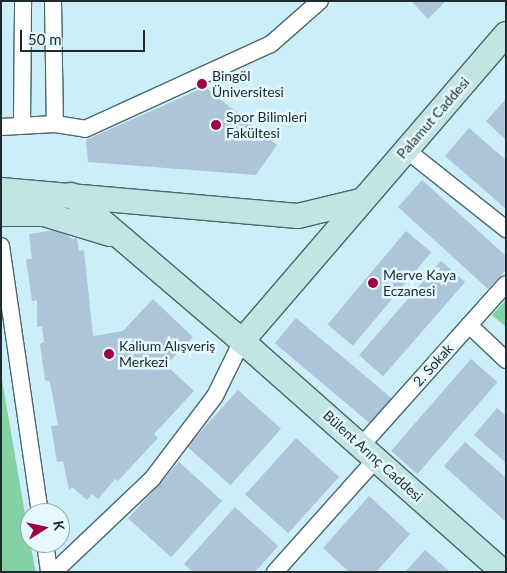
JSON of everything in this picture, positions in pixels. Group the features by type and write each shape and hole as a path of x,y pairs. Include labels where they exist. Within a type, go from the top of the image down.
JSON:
{"street":[{"path":"22,1 22,124"},
{"path":"53,1 55,124"},
{"path":"1,127 22,124 55,124 84,129 271,44 320,1"},
{"name":"Palamut Caddesi","path":"242,341 360,201 506,34"},
{"path":"405,149 506,230"},
{"path":"1,190 298,216 360,201"},
{"name":"Bülent Arınç Caddesi","path":"71,195 242,341 501,571"},
{"path":"1,214 44,214 119,236"},
{"path":"1,246 39,503"},
{"name":"2. Sokak","path":"275,572 469,325 506,284"},
{"path":"469,325 506,360"},
{"path":"54,572 152,479 215,396 242,341"},
{"path":"46,553 49,572"}],"green space":[{"path":"506,300 506,327 492,315"},
{"path":"1,374 23,503 20,503 20,553 32,553 36,572 1,572"}],"building":[{"path":"411,1 446,1 428,19"},
{"path":"205,87 277,145 256,175 88,162 86,140"},
{"path":"506,99 506,140 486,121"},
{"path":"469,128 506,160 506,209 445,156"},
{"path":"422,180 506,256 506,270 488,289 398,207"},
{"name":"Kalium Alışveriş Merkezi","path":"61,229 72,239 77,238 79,251 84,250 93,336 123,331 153,299 193,337 166,365 194,391 154,434 158,438 118,481 115,479 98,499 92,494 87,500 72,487 69,490 63,461 57,462 51,426 58,425 50,382 45,380 40,344 44,342 42,326 37,327 37,300 32,301 26,259 32,259 29,234"},
{"path":"406,231 431,252 353,346 328,324"},
{"path":"441,261 465,282 383,376 359,355"},
{"path":"296,318 392,398 371,424 275,343"},
{"path":"471,359 497,382 417,474 391,451"},
{"path":"238,390 281,429 230,485 187,446"},
{"path":"497,408 506,416 506,463 474,435"},
{"path":"296,438 339,477 288,533 245,494"},
{"path":"465,442 506,478 506,522 444,466"},
{"path":"179,462 222,501 171,557 128,518"},
{"path":"369,496 410,534 376,572 349,572 323,548"},
{"path":"235,507 278,546 255,572 193,572 184,564"},
{"path":"425,550 450,572 405,572"}],"place":[{"name":"Bingöl Üniversitesi","path":"202,84"},
{"name":"Spor Bilimleri Fakültesi","path":"216,125"},
{"name":"Merve Kaya Eczanesi","path":"373,283"},
{"name":"Kalium Alışveriş Merkezi","path":"109,354"}]}
